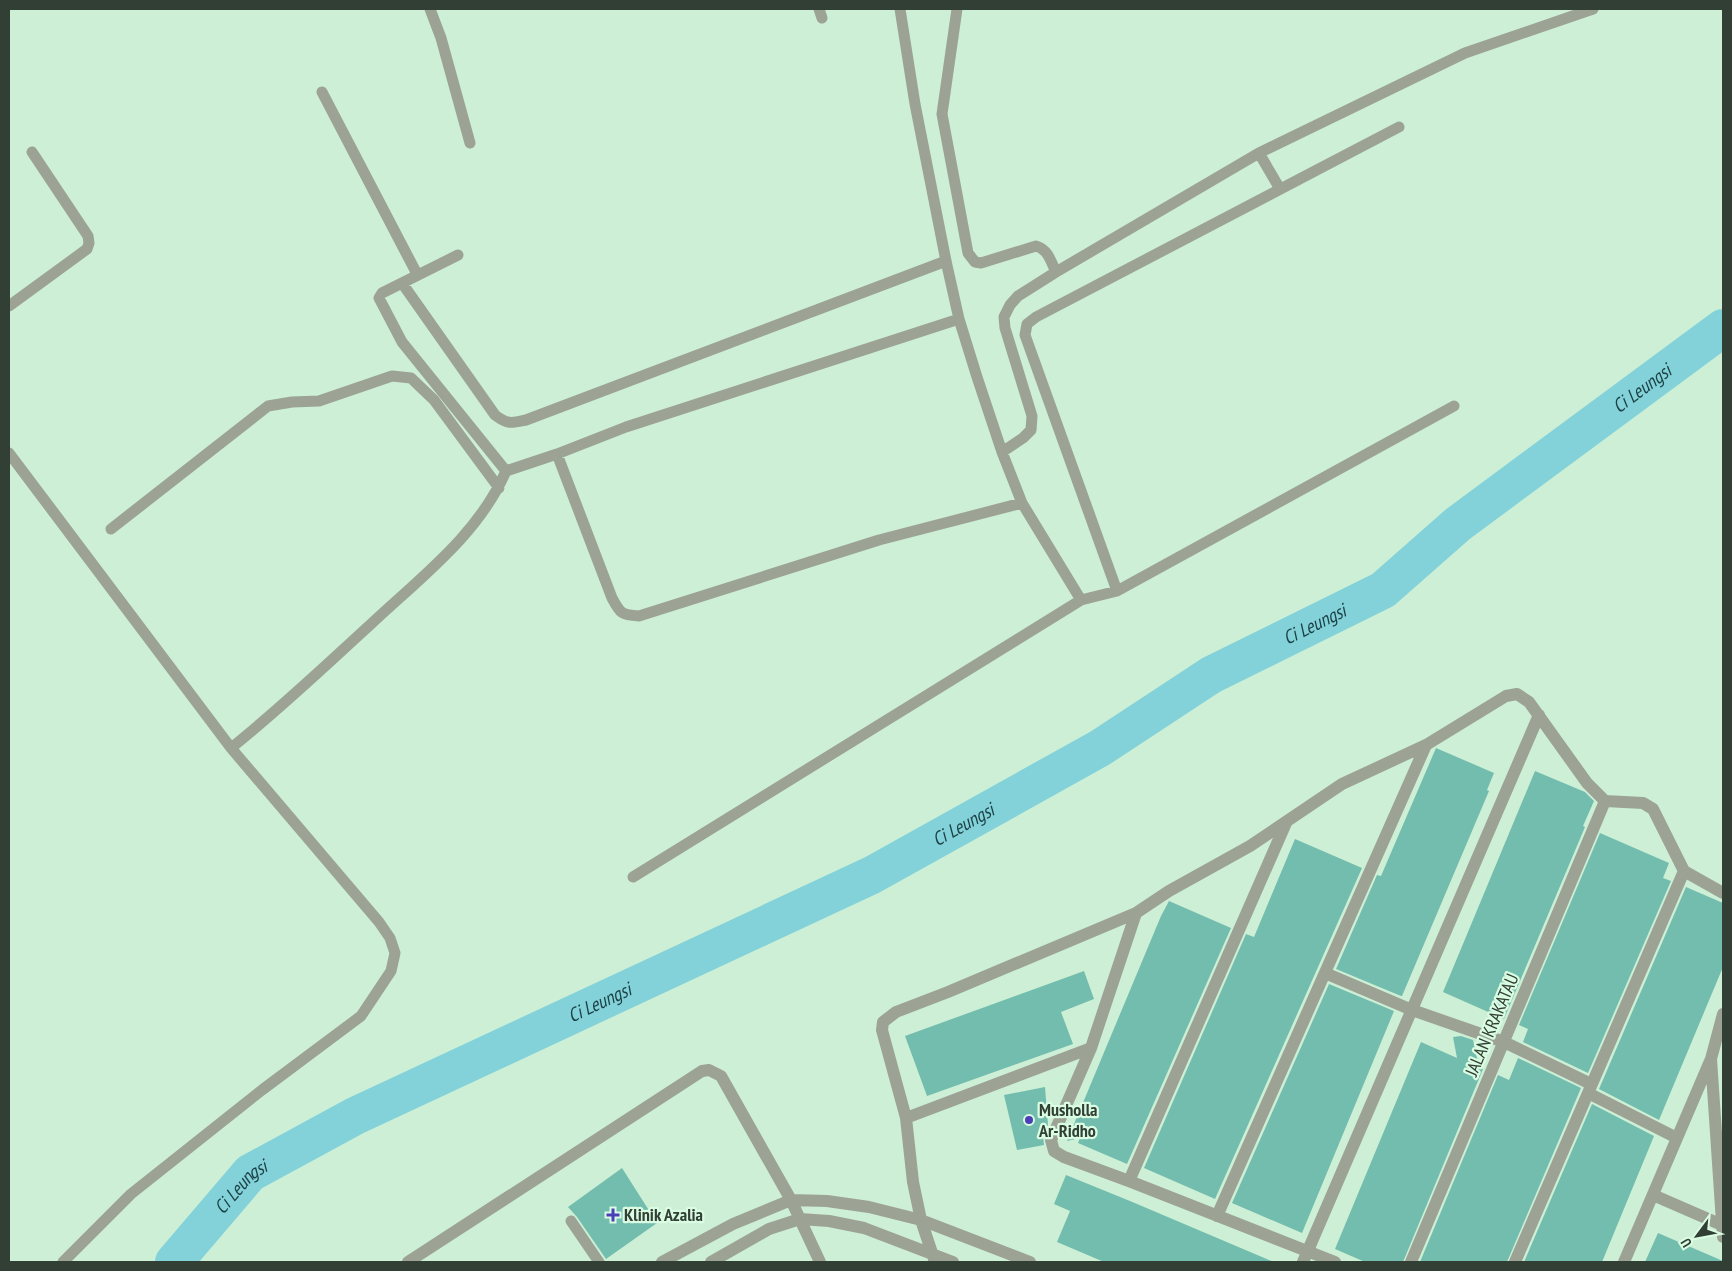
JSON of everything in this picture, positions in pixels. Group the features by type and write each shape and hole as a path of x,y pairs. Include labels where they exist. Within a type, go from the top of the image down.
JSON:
{"street":[{"path":"933,1259 913,1182 906,1118 882,1030 882,1022 888,1016 1136,913 1169,891 1221,863 1286,823 1342,784 1426,745 1506,696 1516,694 1524,697 1529,702 1587,783 1605,801 1643,803 1653,809 1684,871 1723,893"},
{"path":"1305,1256 1539,715"},
{"path":"1217,1216 1426,745"},
{"name":"JALAN KRAKATAU","path":"1411,1262 1605,801"},
{"path":"1129,1181 1286,823"},
{"path":"1514,1262 1684,871"},
{"path":"1136,913 1091,1048 1051,1140 1054,1151 1064,1157 1217,1216 1305,1256 1335,1262"},
{"path":"1324,973 1412,1010 1504,1042 1590,1088 1677,1138"},
{"path":"1624,1262 1710,1059 1723,1014"},
{"path":"906,1118 1091,1048"},
{"path":"1710,1059 1723,1231"},
{"path":"408,1262 702,1071 709,1070 721,1076 791,1200 820,1262"},
{"path":"1653,1195 1723,1231"},
{"path":"662,1262 733,1224 791,1200 827,1201 869,1207 922,1220 1030,1262"},
{"path":"711,1262 769,1229 800,1219 828,1221 864,1228 933,1259 953,1262"}],"lane":[{"path":"430,9 441,38 470,143"},
{"path":"900,9 915,104 946,260 960,319 1002,452 1022,503 1081,600"},
{"path":"958,9 942,114 968,253 975,262 981,263 1036,246 1042,248 1047,253 1056,272"},
{"path":"1002,452 1023,438 1031,430 1032,416 1004,318 1010,305 1018,296 1259,153 1465,53 1593,9"},
{"path":"322,92 417,274"},
{"path":"1116,591 1025,335 1027,324 1045,312 1400,126"},
{"path":"9,306 87,249 89,243 88,236 32,152"},
{"path":"1259,153 1280,189"},
{"path":"458,255 382,293 379,298 402,342 506,471"},
{"path":"402,283 495,415 504,422 511,423 526,420 946,260"},
{"path":"231,748 272,715 453,548 499,488 506,471 557,454 626,427 960,319"},
{"path":"111,528 268,406 292,402 319,401 392,376 411,378 434,400 499,488"},
{"path":"633,877 1081,600 1116,591 1454,406"},
{"path":"9,453 231,748 379,922 390,938 395,953 391,970 361,1016 262,1090 130,1194 64,1262"},
{"path":"557,454 612,598 619,611 626,616 639,616 879,540 1022,503"},
{"path":"571,1221 599,1262"}],"building":[{"path":"1436,748 1494,773 1487,790 1489,791 1401,996 1336,969 1377,875 1381,876"},
{"path":"1535,771 1585,792 1594,801 1583,826 1585,827 1504,1019 1443,992"},
{"path":"1600,833 1669,863 1663,878 1671,881 1588,1073 1523,1042 1528,1029 1519,1025"},
{"path":"1295,839 1362,868 1215,1199 1144,1168 1246,934 1254,937"},
{"path":"1686,887 1723,903 1723,967 1659,1120 1599,1089"},
{"path":"1169,901 1231,928 1127,1164 1078,1143 1080,1138 1067,1141"},
{"path":"1084,971 1094,999 1061,1012 1073,1044 927,1096 905,1036"},
{"path":"1329,984 1394,1011 1302,1233 1232,1203"},
{"path":"1461,1036 1473,1040 1479,1067 1483,1069 1403,1262 1365,1262 1335,1249 1421,1042 1457,1058 1453,1037"},
{"path":"1518,1058 1581,1088 1507,1262 1420,1262 1498,1075 1509,1080"},
{"name":"Musholla Ar-Ridho","path":"1045,1087 1048,1125 1043,1137 1044,1145 1017,1150 1004,1095"},
{"path":"1592,1104 1654,1136 1602,1262 1524,1262"},
{"name":"Klinik Azalia","path":"622,1168 657,1223 606,1259 568,1207"},
{"path":"1066,1175 1274,1262 1104,1262 1057,1242 1070,1211 1054,1204"},
{"path":"1658,1233 1723,1261 1723,1262 1645,1262"}],"waterway":[{"name":"Ci Leungsi","path":"174,1262 250,1173 355,1116 872,875 1100,748 1211,675 1383,590 1458,524 1723,328"}],"place":[{"name":"Musholla Ar-Ridho","path":"1029,1120"},
{"name":"Klinik Azalia","path":"613,1215"}]}
